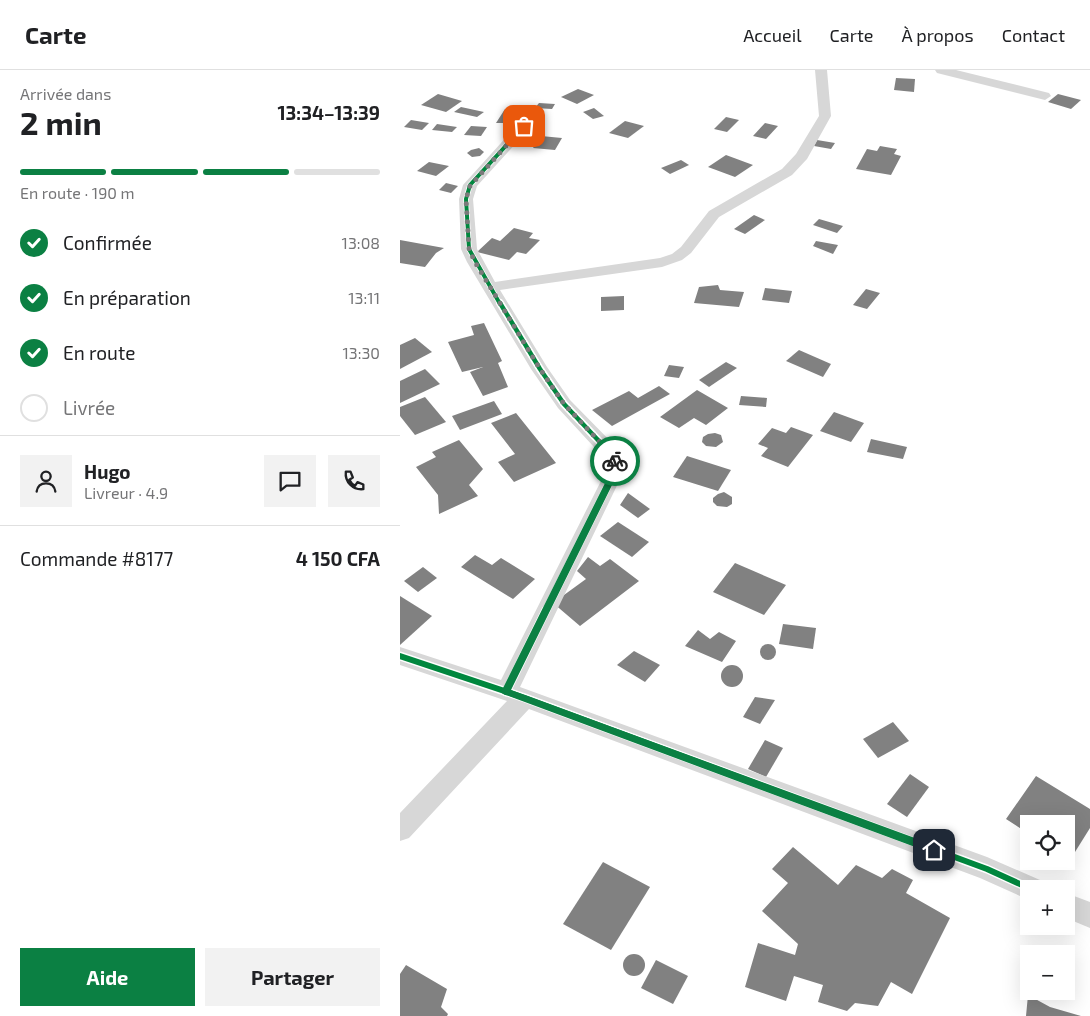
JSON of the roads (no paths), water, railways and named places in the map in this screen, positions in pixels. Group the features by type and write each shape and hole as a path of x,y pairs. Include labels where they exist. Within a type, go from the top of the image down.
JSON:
{"street":[{"path":"490,287 662,262 677,256 686,250 714,214 787,172 802,156 825,116 821,70"},
{"path":"940,70 1045,96"},
{"path":"400,830 515,695 615,471 614,457 564,404 540,369 469,249 466,199 470,186 524,126"},
{"path":"400,656 515,695 978,866 1020,884"},
{"path":"1075,909 1090,915"}]}
